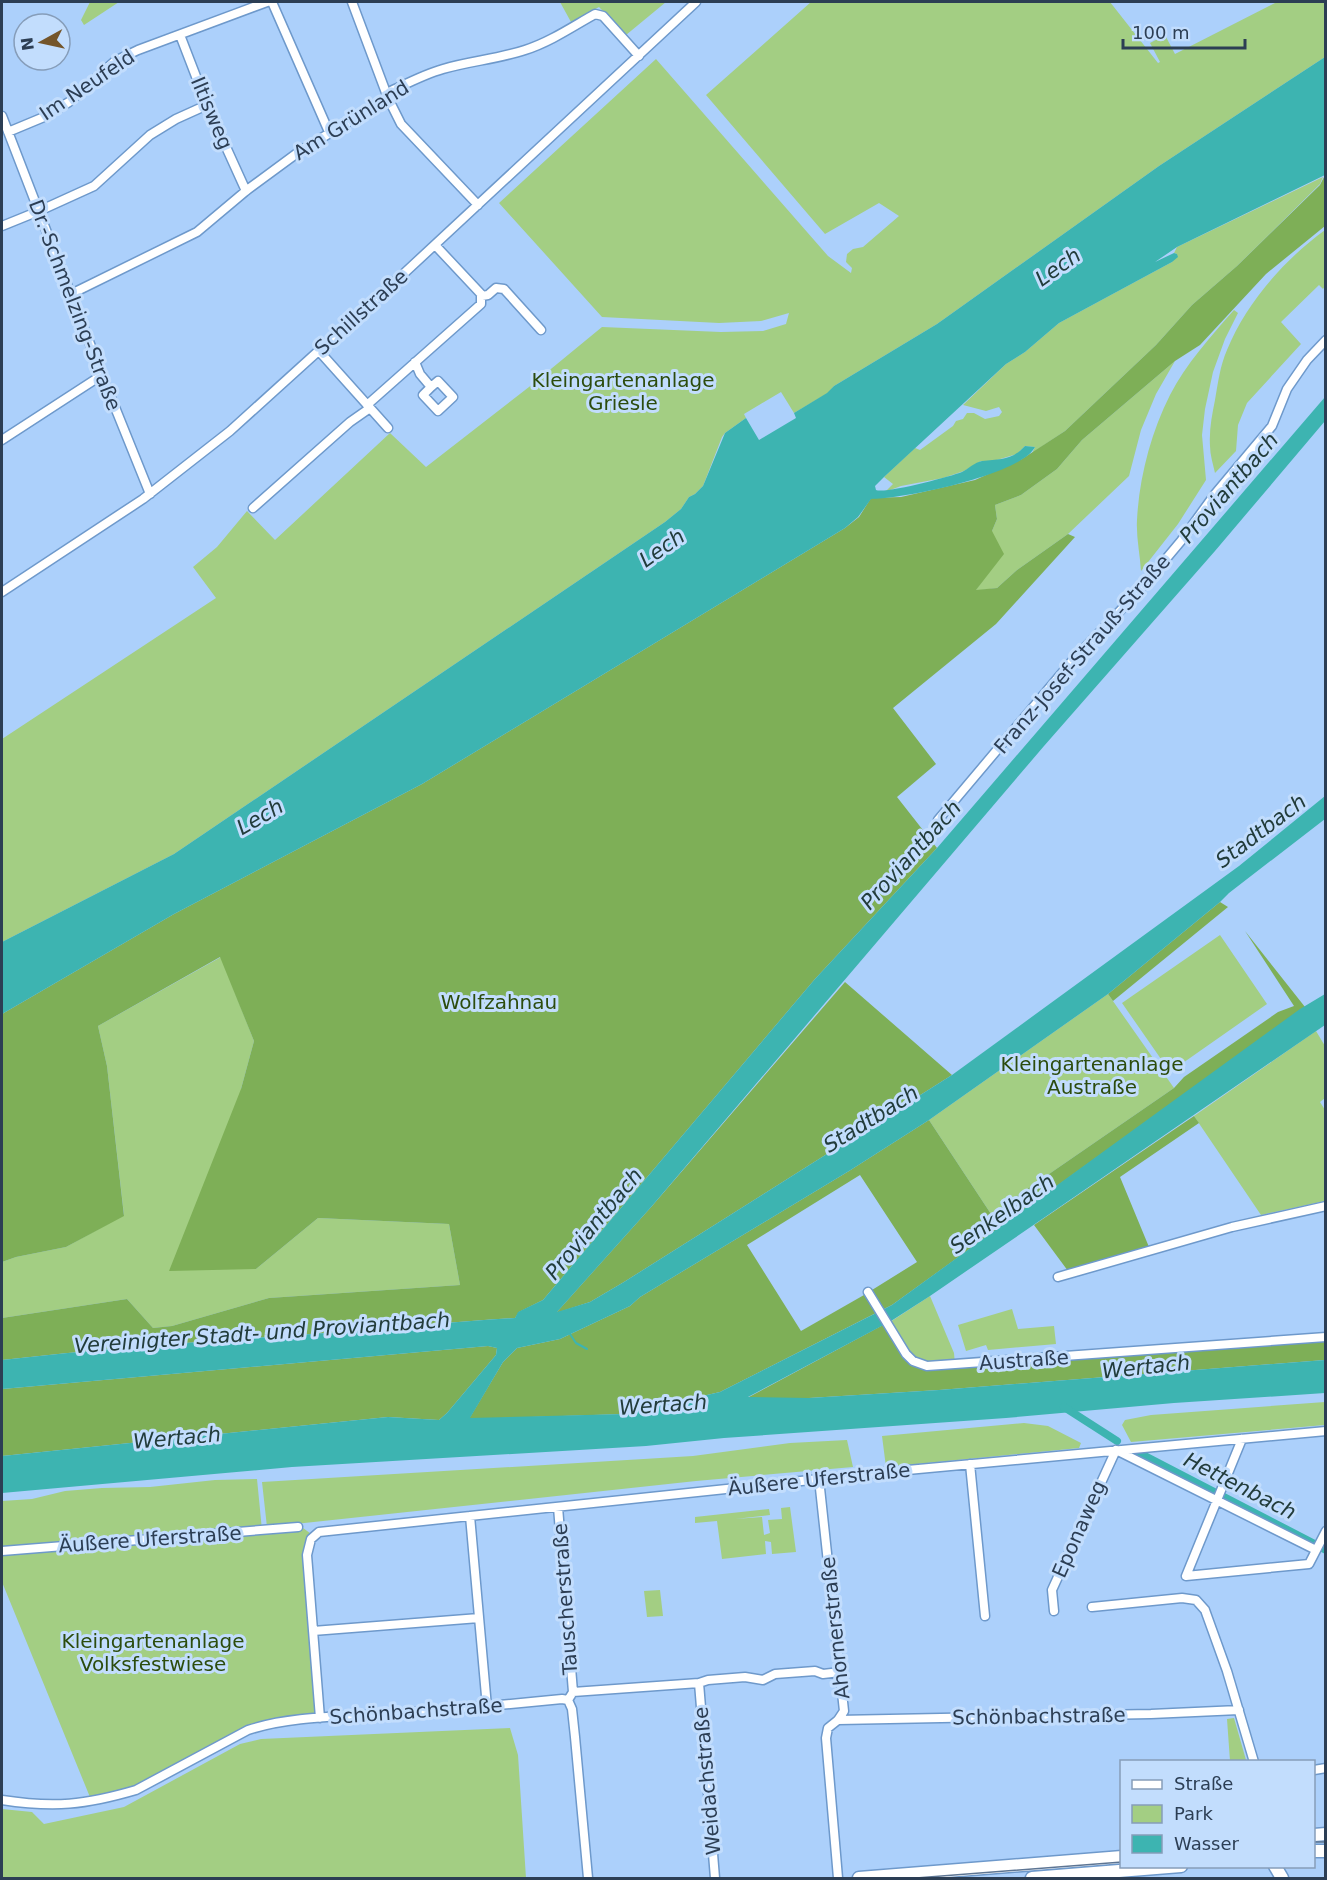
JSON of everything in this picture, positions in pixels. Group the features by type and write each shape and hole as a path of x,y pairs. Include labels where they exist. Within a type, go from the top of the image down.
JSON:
{"main road":[{"path":"859,1878 1120,1857"},
{"path":"1032,1878 1099,1876 1165,1868"}],"street":[{"name":"Im Neufeld","path":"8,132 44,117 69,102 115,61 138,50 267,2"},
{"path":"272,2 329,132"},
{"path":"352,2 388,98 401,124 478,205"},
{"name":"Schillstraße","path":"2,592 150,494 230,430 435,245 696,2"},
{"name":"Am Grünland","path":"71,294 197,232 246,191 329,132 388,98 391,91 443,69 527,50 550,40 595,14 603,16 639,56"},
{"name":"Iltisweg","path":"180,35 207,105 246,191"},
{"path":"2,226 94,186 150,135 176,119 207,105"},
{"name":"Dr.-Schmelzing-Straße","path":"2,116 150,494"},
{"path":"253,508 369,407 415,362 481,304 482,296 435,245"},
{"path":"482,296 488,295 496,288 504,289 541,330"},
{"name":"Franz-Josef-Strauß-Straße","path":"938,820 1072,661 1139,591 1181,541 1215,494 1272,426 1287,389 1326,340"},
{"path":"318,351 388,428"},
{"path":"415,362 420,374 430,385"},
{"path":"2,440 102,375"},
{"path":"1058,1277 1232,1227 1326,1206"},
{"name":"Austraße","path":"868,1292 913,1361 927,1366 1326,1337"},
{"name":"Äußere Uferstraße","path":"313,1631 307,1555 310,1539 319,1532 327,1530 970,1464 1326,1431"},
{"path":"1242,1439 1186,1576 1309,1564 1326,1531"},
{"path":"1116,1450 1316,1551"},
{"name":"Eponaweg","path":"1054,1611 1052,1590 1116,1450"},
{"path":"970,1464 985,1616"},
{"name":"Ahornerstraße","path":"819,1479 844,1711 828,1728 826,1738 838,1878"},
{"name":"Tauscherstraße","path":"558,1507 573,1692"},
{"path":"470,1516 487,1707"},
{"name":"Äußere Uferstraße","path":"2,1551 298,1527"},
{"path":"1092,1607 1182,1598 1196,1600 1202,1605 1209,1619 1254,1760"},
{"path":"320,1718 313,1631 479,1618"},
{"path":"568,1701 573,1692 699,1683 708,1680 745,1677 763,1680 775,1674 815,1671 823,1674 840,1672"},
{"name":"Weidachstraße","path":"699,1683 715,1878"},
{"name":"Schönbachstraße","path":"2,1800 52,1805 92,1802 136,1790 248,1730 260,1726 320,1718 487,1707 562,1699 568,1701"},
{"name":"Tauscherstraße","path":"568,1701 571,1705 573,1720 588,1878"},
{"name":"Schönbachstraße","path":"838,1720 1239,1710"},
{"path":"1099,1876 1108,1858"}],"green space":[{"path":"90,2 119,2 84,25 81,20"},
{"path":"560,2 666,2 626,35 599,7 571,22"},
{"name":"Kleingartenanlage Griesle","path":"811,2 1110,2 1158,63 1160,62 1150,43 1165,35 1175,54 1277,2 1325,2 1325,57 1159,166 937,324 834,386 828,393 794,413 781,392 744,414 746,418 722,437 703,486 665,522 174,854 2,942 2,739 216,598 193,567 217,547 247,511 275,540 390,433 426,467 602,327 721,332 763,331 786,324 789,313 761,321 719,323 602,317 499,203 656,59 828,256 851,273 852,268 846,262 847,254 853,249 863,247 899,216 879,203 825,234 706,95"},
{"name":"Wolfzahnau","path":"1325,175 1325,226 1266,274 1200,345 1175,361 1082,440 1057,469 1021,495 995,505 997,519 992,531 1004,554 976,590 997,588 1017,570 1068,534 1075,537 996,624 893,708 936,764 897,797 937,848 815,979 543,1300 519,1312 515,1318 134,1347 2,1360 2,1318 127,1299 153,1328 172,1326 269,1298 460,1285 449,1224 318,1218 256,1269 169,1271 241,1089 254,1041 220,957 98,1026 107,1066 124,1216 66,1247 2,1262 2,1014 174,914 422,784 845,528 859,517 871,498 901,497 975,480 1022,459 1065,431 1156,345 1192,305 1237,266 1320,185"},
{"path":"1323,177 1320,184 1237,266 1192,305 1156,345 1065,431 1032,453 1035,447 1025,446 1017,454 990,462 981,461 964,471 943,478 901,486 885,492 893,484 884,477 915,448 920,450 953,426 956,421 963,419 967,413 974,413 985,419 999,416 1002,412 999,407 986,411 963,405 1006,364 1025,352 1059,323 1172,262 1177,254 1174,253 1177,247"},
{"path":"1325,230 1325,286 1323,289 1319,285 1281,322 1301,344 1247,403 1238,425 1236,451 1215,473 1210,449 1210,428 1227,350 1245,316 1268,284 1295,255"},
{"path":"1234,310 1238,313 1225,339 1213,372 1205,409 1202,435 1206,480 1178,524 1141,571 1137,533 1138,504 1147,456 1157,424 1170,395 1191,361"},
{"path":"1175,361 1156,394 1141,430 1129,476 1068,534 1017,570 997,588 975,591 985,577 992,531 997,519 995,505 1021,495 1057,469 1082,440"},
{"path":"1220,902 1228,907 1113,1001 1108,994"},
{"path":"1245,931 1305,1007 892,1305 884,1309 872,1290 917,1262 860,1175 747,1245 801,1331 864,1295 876,1313 720,1392 624,1414 469,1419 503,1362 517,1348 560,1339 630,1306 640,1297 929,1120 991,1214 1174,1088 1184,1077 1278,1012 1294,1006"},
{"path":"1220,935 1267,1004 1170,1072 1122,1003"},
{"path":"221,957 254,1041 241,1089 256,1269 318,1218 449,1224 460,1285 269,1298 172,1326 153,1328 127,1299 2,1318 2,1262 66,1247 124,1215 107,1066 98,1026"},
{"path":"845,982 952,1075 624,1282 590,1302 556,1313 652,1206"},
{"name":"Kleingartenanlage Austraße","path":"1108,994 1174,1088 991,1214 929,1120"},
{"name":"Kleingartenanlage Austraße","path":"1316,1031 1325,1046 1325,1098 1320,1102 1325,1110 1325,1201 1261,1215 1194,1116"},
{"path":"1194,1116 1199,1123 1120,1177 1149,1247 1068,1271 1034,1225"},
{"path":"930,1296 954,1353 955,1365 913,1361 887,1324"},
{"path":"1012,1309 1018,1329 1054,1326 1056,1344 988,1350 986,1345 966,1351 958,1325"},
{"path":"883,1325 910,1364 928,1370 1325,1341 1325,1360 939,1390 809,1398 747,1398"},
{"path":"488,1346 497,1348 496,1355 439,1420 388,1417 2,1456 2,1389"},
{"path":"1325,1402 1325,1425 1131,1442 1122,1425 1125,1420 1151,1415"},
{"path":"1024,1423 1048,1426 1081,1443 1079,1448 886,1467 882,1436"},
{"path":"847,1440 853,1467 696,1481 267,1527 262,1482 693,1456 790,1443"},
{"name":"Kleingartenanlage Volksfestwiese","path":"257,1479 262,1530 298,1527 314,1536 309,1545 320,1718 260,1726 136,1790 92,1802 2,1582 2,1501 32,1499 65,1491"},
{"path":"790,1507 796,1552 772,1554 771,1542 765,1541 766,1554 722,1559 717,1521 695,1523 695,1517 769,1509 770,1515 735,1519 762,1517 764,1535 770,1533 768,1520 782,1519 781,1508"},
{"path":"660,1590 663,1616 647,1617 644,1591"},
{"path":"1234,1718 1246,1760 1230,1760 1227,1719"},
{"path":"510,1728 518,1755 526,1878 2,1878 2,1809 32,1812 44,1824 124,1807 240,1744 261,1739"}],"water":[{"name":"Lech","path":"1325,57 1325,175 1177,247 1155,262 1174,253 1177,254 1178,257 1172,262 1059,323 1025,352 1006,364 875,486 876,490 882,491 918,484 962,472 979,462 1010,457 1025,446 1035,447 1025,457 1008,467 960,484 908,495 871,499 858,517 845,528 422,784 174,914 2,1014 2,942 174,854 665,522 703,486 725,433 746,418 759,440 796,418 794,413 937,324 1159,166"},
{"path":"1325,397 1325,421 652,1206 557,1312 590,1302 624,1282 952,1075 1239,866 1325,796 1325,819 1229,893 1108,994 929,1120 640,1297 630,1306 560,1339 517,1348 503,1362 470,1418 624,1414 720,1392 892,1305 1300,1009 1325,994 1325,1025 930,1296 891,1321 748,1397 809,1398 939,1390 1325,1360 1325,1393 724,1438 646,1446 292,1467 2,1493 2,1456 388,1417 439,1420 496,1355 497,1348 488,1346 2,1389 2,1360 134,1347 515,1318 518,1312 543,1300 815,979 937,848"}],"waterway":[{"path":"570,1334 576,1343 587,1349"},
{"name":"Hettenbach","path":"1064,1407 1117,1441"},
{"name":"Hettenbach","path":"1139,1453 1326,1550"}],"tram line":[{"path":"1315,1842 1326,1842"},
{"path":"916,1878 1120,1862"}],"water label":[{"name":"Proviantbach","path":"1229,488"},
{"name":"Stadtbach","path":"1261,831"},
{"name":"Proviantbach","path":"911,855"},
{"name":"Stadtbach","path":"871,1119"},
{"name":"Senkelbach","path":"1002,1214"},
{"name":"Proviantbach","path":"594,1224"},
{"name":"Vereinigter Stadt- und Proviantbach","path":"262,1333"},
{"name":"Wertach","path":"1146,1367"},
{"name":"Wertach","path":"663,1405"},
{"name":"Wertach","path":"177,1438"}]}
